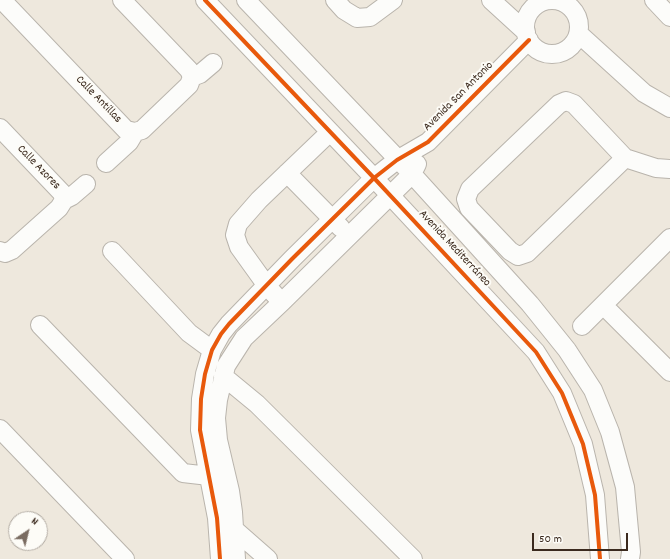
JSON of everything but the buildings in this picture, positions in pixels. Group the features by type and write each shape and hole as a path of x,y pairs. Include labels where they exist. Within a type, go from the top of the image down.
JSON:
{"street":[{"name":"Calle Antillas","path":"2,0 126,130 134,132"},
{"path":"122,0 188,70 192,77"},
{"name":"Avenida Mediterráneo","path":"205,0 536,352 562,393 583,444 595,494 600,559"},
{"name":"Avenida Mediterráneo","path":"246,0 412,174 530,304 567,350 593,390 610,432 625,487 631,552 630,559"},
{"path":"335,0 344,10 357,18 370,17 393,0"},
{"path":"491,0 527,36 534,46 540,51 548,54 564,52 576,41 579,34 576,13 565,4 552,0 538,4 528,4 528,16 525,24 527,36"},
{"path":"654,0 670,17"},
{"path":"579,34 644,93 670,108"},
{"name":"Avenida San Antonio","path":"236,559 235,530 230,491 218,440 216,418 218,400 226,366 244,338 350,237 412,174 428,142 527,36"},
{"path":"106,163 129,142 134,132 142,130 189,85 192,77 200,74 213,63"},
{"path":"625,158 527,253 518,256 510,251 469,208 466,199 470,189 559,104 566,101 574,104 625,158 656,168 670,169"},
{"name":"Calle Azores","path":"0,128 62,193 64,200 59,208 12,250 2,255"},
{"path":"282,302 267,286 239,247 235,235 238,224 259,200 330,132"},
{"name":"Avenida San Antonio","path":"220,559 217,518 200,430 201,399 205,374 212,350 221,334 229,324 374,178 397,160 428,142"},
{"path":"287,173 350,237"},
{"path":"64,200 72,196 86,184"},
{"path":"582,326 668,243"},
{"path":"112,251 189,333 212,350"},
{"path":"292,259 308,277"},
{"path":"603,305 670,372"},
{"path":"40,325 183,473 209,476"},
{"path":"223,376 257,404 413,559"},
{"path":"0,429 125,559"},
{"path":"235,530 268,559"}],"cycle path":[{"path":"205,0 536,352 562,393 583,444 595,495 600,559"},
{"path":"220,559 217,518 200,430 201,399 205,374 212,350 221,334 292,259 374,178 397,160 428,142 529,40"}]}
